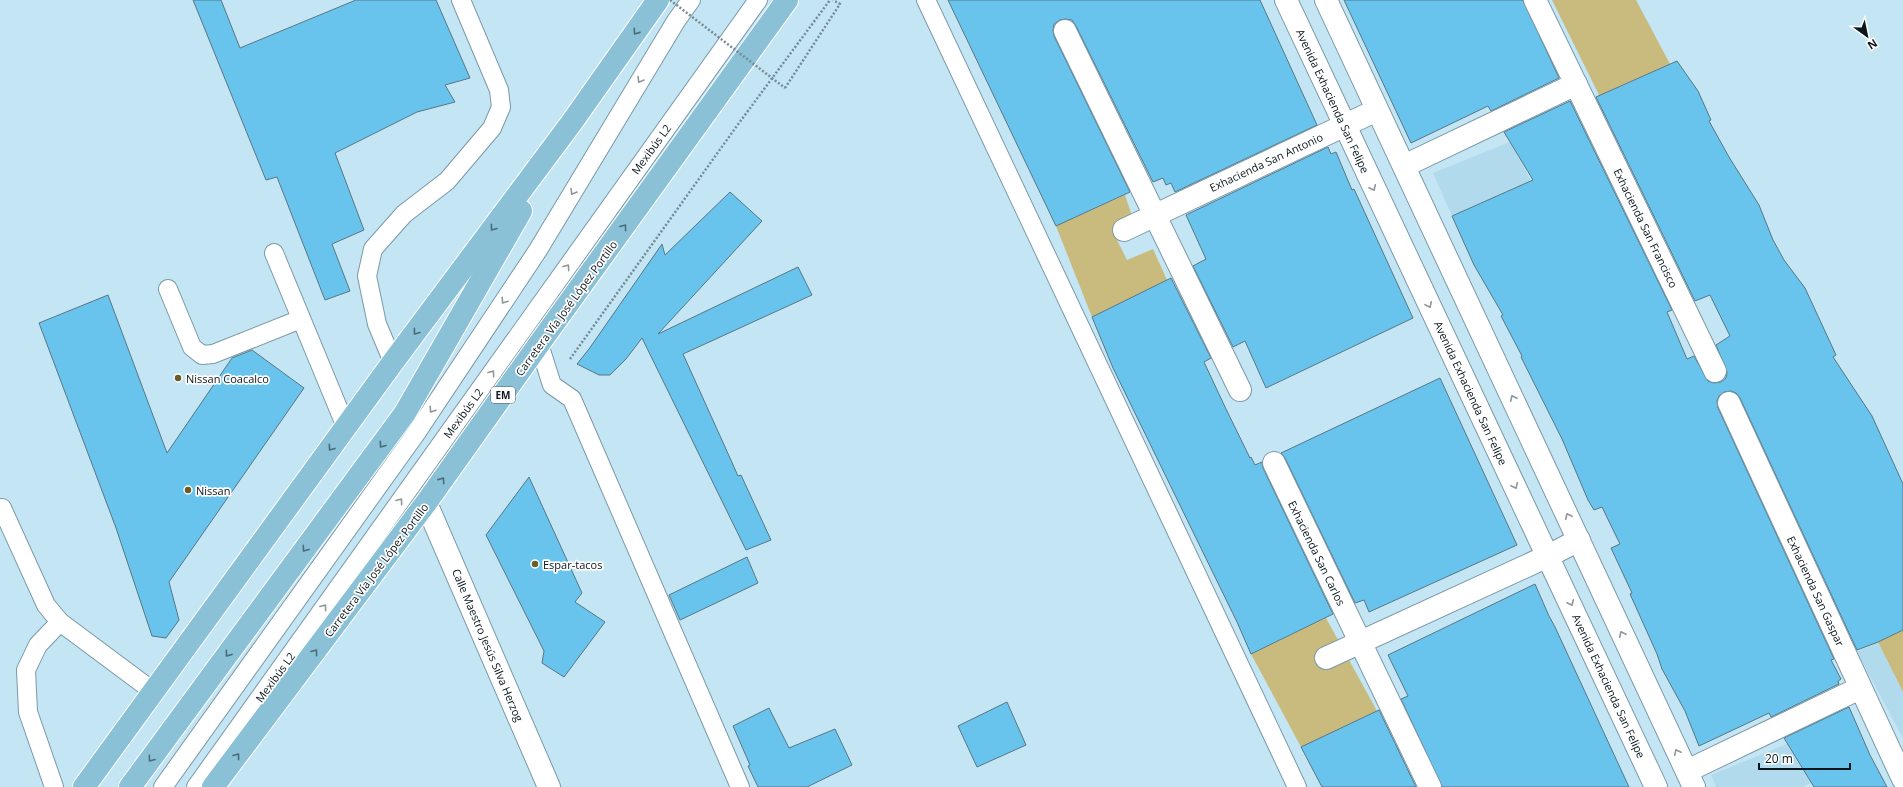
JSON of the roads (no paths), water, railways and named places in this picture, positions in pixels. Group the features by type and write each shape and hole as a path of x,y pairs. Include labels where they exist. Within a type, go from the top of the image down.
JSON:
{"main road":[{"path":"84,787 393,362 572,122 658,0"},
{"name":"Carretera Vía José López Portillo","path":"213,787 426,503 788,0"},
{"path":"130,787 405,413 572,122"}],"street":[{"name":"Avenida Exhacienda San Felipe","path":"1286,0 1656,787"},
{"path":"1326,0 1690,779 1860,688"},
{"name":"Exhacienda San Francisco","path":"1535,0 1715,371"},
{"path":"1065,31 1240,390"},
{"path":"1404,166 1576,84"},
{"name":"Exhacienda San Antonio","path":"1124,230 1377,110"},
{"name":"Exhacienda San Gaspar","path":"1729,402 1903,779"},
{"name":"Exhacienda San Carlos","path":"1274,463 1430,787"},
{"name":"Calle Maestro Jesús Silva Herzog","path":"426,503 549,787"},
{"path":"1326,658 1548,556 1579,540"}],"lane":[{"path":"393,362 377,324 367,276 373,249 404,214 447,181 492,128 501,107 499,90 460,0"},
{"path":"163,787 417,432 538,250 676,21 691,0"},
{"name":"Mexibús L2","path":"196,787 758,0"},
{"path":"926,0 1297,787"},
{"path":"274,253 346,427"},
{"path":"168,289 192,347 202,355 213,354 301,319"},
{"path":"539,344 552,385 572,399 740,787"},
{"path":"2,508 46,605 60,622 154,692"},
{"path":"54,787 28,712 26,670 38,645 60,622"}],"place":[{"name":"Nissan Coacalco","path":"178,378"},
{"name":"Nissan","path":"188,490"},
{"name":"Espar-tacos","path":"535,564"}]}
